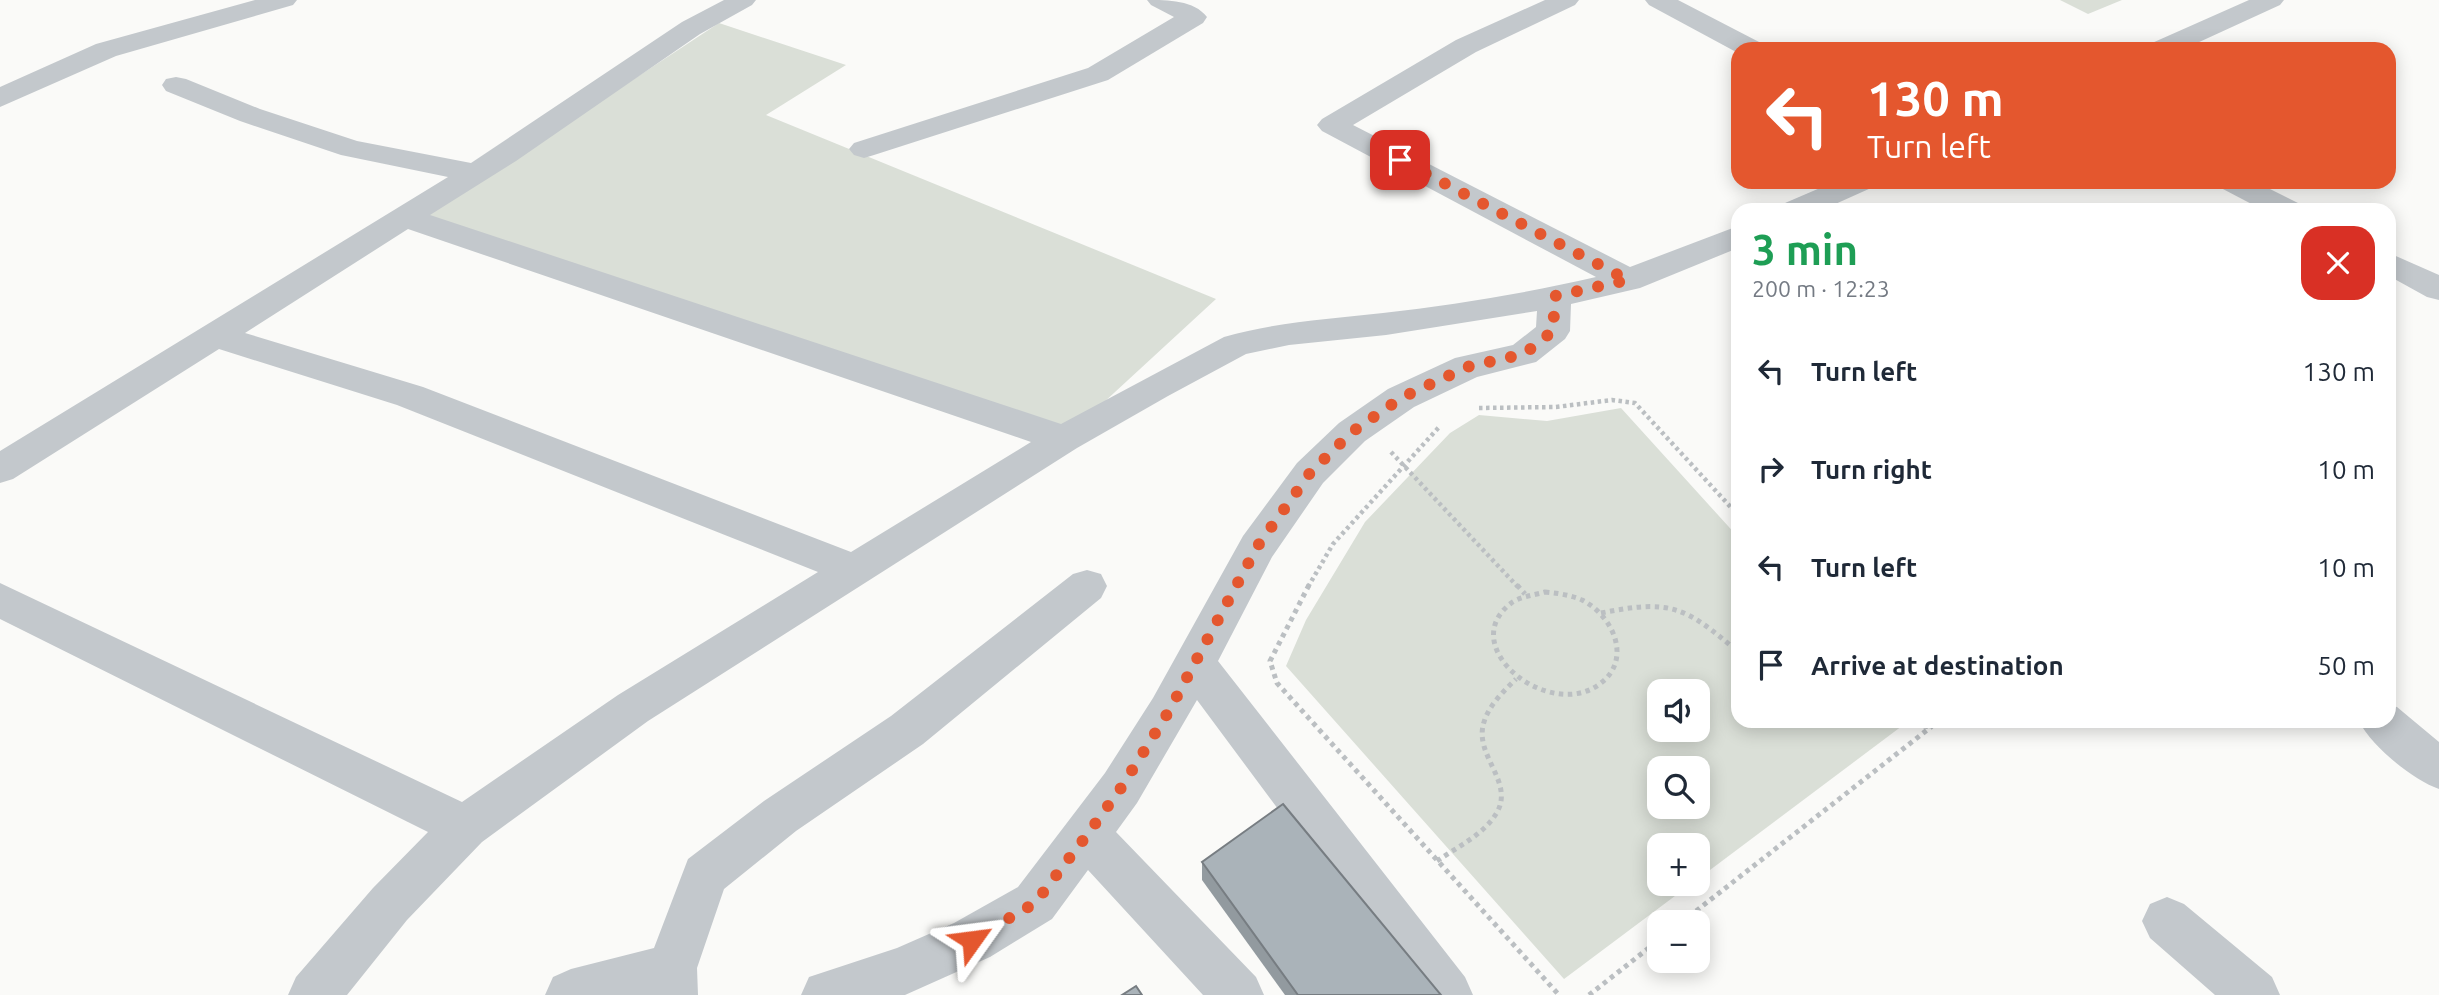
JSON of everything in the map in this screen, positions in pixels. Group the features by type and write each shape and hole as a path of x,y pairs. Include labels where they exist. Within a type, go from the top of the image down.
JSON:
{"street":[{"path":"0,98 106,50 284,0"},
{"path":"0,469 475,173 691,28 743,0"},
{"path":"864,149 1098,74 1194,17 1160,0"},
{"path":"1566,0 1466,46 1332,125 1628,280"},
{"path":"1658,0 1738,42"},
{"path":"2178,42 2272,0"},
{"path":"176,85 250,115 351,149 475,173"},
{"path":"1812,203 1844,189"},
{"path":"2246,189 2273,203"},
{"path":"404,217 1064,439"},
{"path":"314,995 390,904 464,827 633,708 1064,439 1155,387 1236,345 1289,333 1386,324 1555,296 1628,280 1731,246"},
{"path":"2396,267 2439,289"},
{"path":"827,995 902,984 1035,903 1121,788 1169,711 1257,547 1310,473 1365,422 1401,398 1467,367 1524,354 1553,331 1555,296"},
{"path":"1467,367 1485,344 1485,308"},
{"path":"213,335 410,396 856,570"},
{"path":"571,995 672,981 705,875 780,816 907,730 1087,586"},
{"path":"0,600 464,827"},
{"path":"1194,662 1447,995"},
{"path":"2389,728 2439,769"},
{"path":"1087,835 1238,995"},
{"path":"2167,921 2254,995"}],"path":[{"path":"1473,408 1500,405 1545,408 1616,397 1635,403 1731,507"},
{"path":"1445,421 1333,544 1296,607 1270,661 1277,683 1559,995"},
{"path":"1365,422 1525,594"},
{"path":"1525,594 1564,594 1583,601 1600,613 1612,628 1618,644 1618,661 1611,676 1597,687 1578,693 1557,695 1516,679 1503,664 1494,647 1493,630 1498,614 1509,602 1525,594"},
{"path":"1600,613 1652,604 1680,612 1710,628 1731,646"},
{"path":"1437,861 1480,830 1501,804 1502,795 1496,773 1484,751 1481,731 1486,712 1516,679"},
{"path":"1697,910 1930,728"},
{"path":"1590,995 1647,950"}],"shaded area":[{"path":"2060,0 2122,0 2088,14"},
{"path":"719,23 846,65 766,115 1216,299 1064,439 426,216"},
{"path":"1621,408 1731,529 1731,728 1899,728 1710,870 1710,833 1647,833 1647,896 1675,896 1656,910 1647,910 1647,917 1564,979 1286,666 1306,620 1365,522 1450,433 1479,415 1547,421"}],"building":[{"path":"1283,804 1441,995 1298,995 1202,862"},
{"path":"1136,986 1142,995 1122,995"}],"route":[{"path":"972,940 1035,903 1087,835 1121,788 1169,711 1220,611 1257,547 1310,473 1352,432 1401,398 1467,367 1524,354 1553,331 1555,296 1628,280 1400,160"}]}
